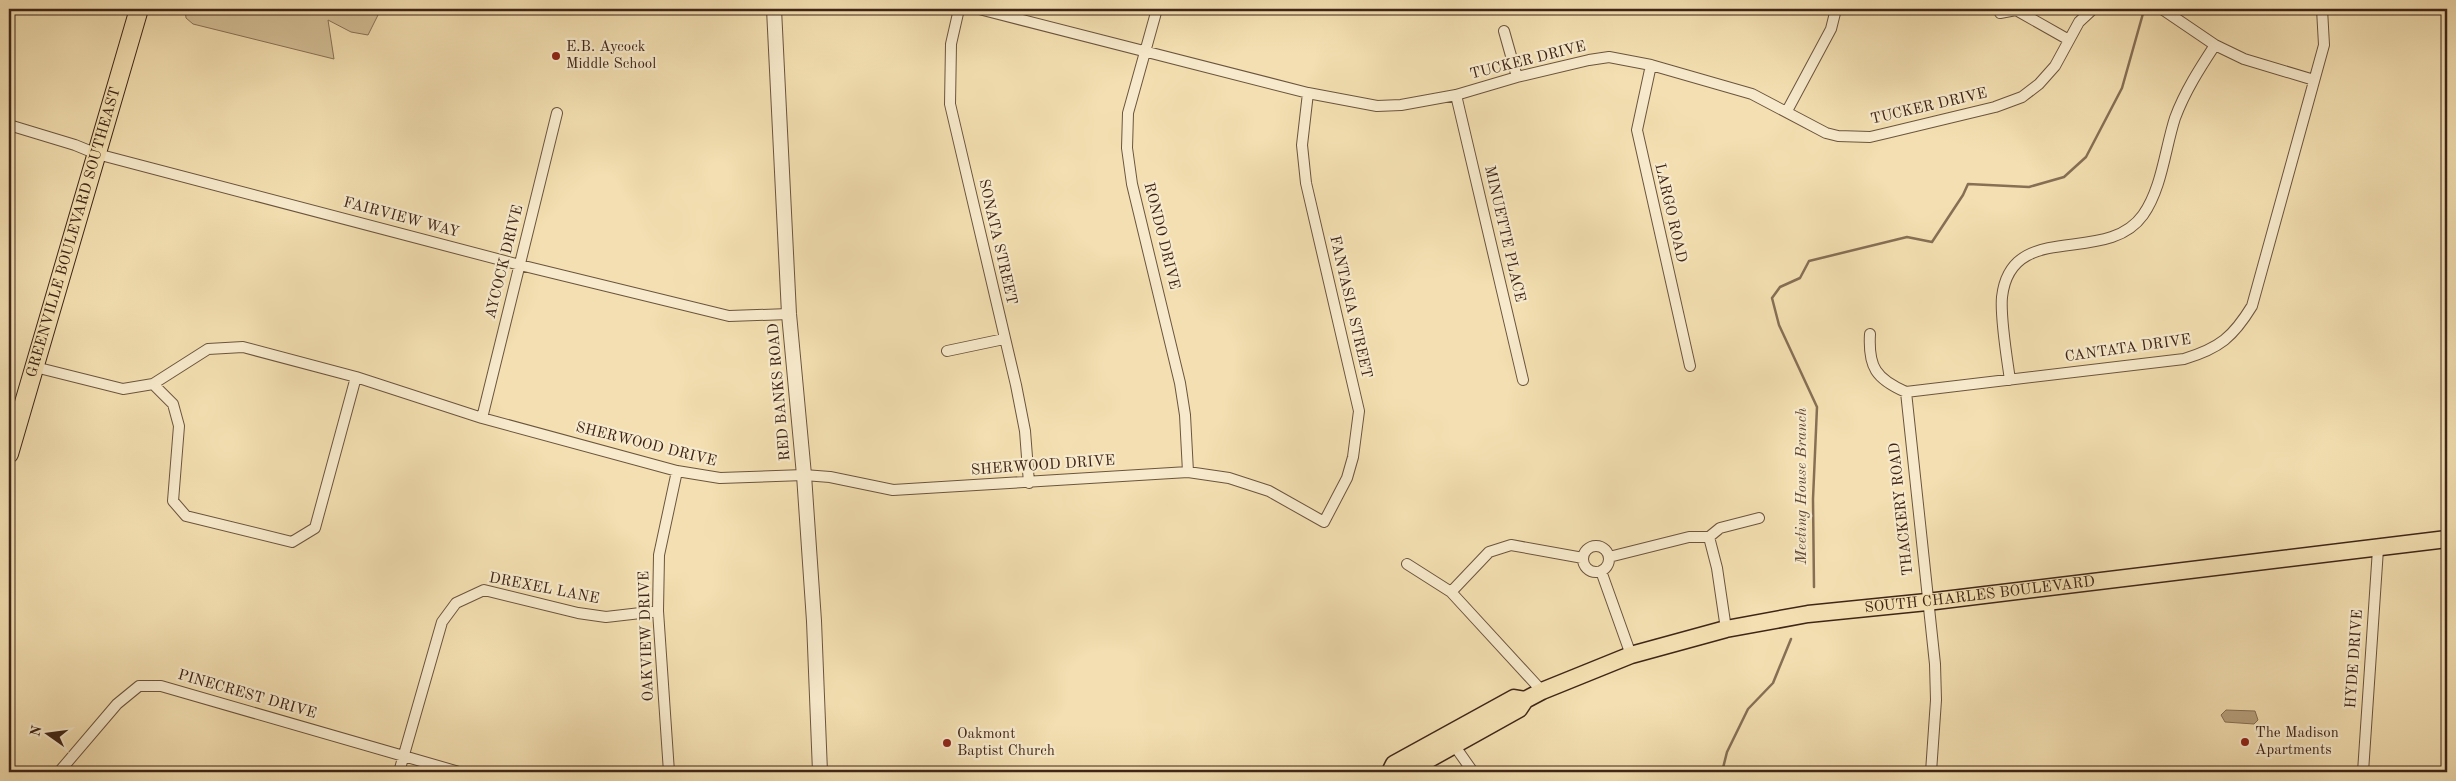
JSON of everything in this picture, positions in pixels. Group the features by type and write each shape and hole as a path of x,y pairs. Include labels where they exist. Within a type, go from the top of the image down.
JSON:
{"highway":[{"name":"GREENVILLE BOULEVARD SOUTHEAST","path":"9,454 139,9"}],"main road":[{"name":"SOUTH CHARLES BOULEVARD","path":"1390,772 1394,764 1431,742 1517,700 1631,655 1726,629 1808,614 1927,602 2447,540"},
{"name":"SOUTH CHARLES BOULEVARD","path":"1404,772 1519,709 1517,700"},
{"path":"1404,772 1405,766 1430,750 1431,742"}],"street":[{"name":"RED BANKS ROAD","path":"774,9 789,314 804,475 814,621 820,772"},
{"name":"SONATA STREET","path":"960,9 950,51 950,104 1025,432 1029,483"},
{"name":"TUCKER DRIVE","path":"979,9 1308,94 1377,106 1402,105 1456,95 1516,76 1609,57 1651,65 1744,92 1787,111 1826,133 1850,138 1870,137 1995,107 2022,97 2039,84 2055,66 2079,22 2093,9"},
{"name":"RONDO DRIVE","path":"1157,9 1128,113 1127,148 1132,184 1180,383 1185,415 1188,472"},
{"path":"1787,111 1831,29 1836,9"},
{"path":"2162,9 2216,45 2256,64 2314,80"},
{"name":"CANTATA DRIVE","path":"1906,392 2184,359 2208,352 2233,335 2252,306 2324,45 2322,9"},
{"path":"2000,13 2016,10 2069,40"},
{"path":"1504,31 1516,76"},
{"path":"2010,380 2002,299 2005,282 2014,268 2037,250 2108,240 2121,235 2137,222 2152,198 2176,117 2187,91 2216,45"},
{"name":"LARGO ROAD","path":"1651,65 1636,130 1690,366"},
{"name":"FANTASIA STREET","path":"1308,94 1302,145 1306,184 1359,411 1351,464 1324,522"},
{"name":"MINUETTE PLACE","path":"1456,95 1523,380"},
{"name":"AYCOCK DRIVE","path":"482,418 557,113"},
{"name":"FAIRVIEW WAY","path":"9,125 76,145 96,154 520,265 729,316 789,314"},
{"path":"1870,334 1869,354 1873,366 1881,378 1906,392"},
{"path":"947,351 1004,338"},
{"name":"SHERWOOD DRIVE","path":"35,367 123,389 153,384 208,349 242,347 356,377 482,418 676,471 720,478 804,475 830,477 893,490 1188,472 1229,478 1269,491 1324,522"},
{"path":"153,384 173,404 179,426 173,501 186,516 292,542 315,528 356,377"},
{"name":"THACKERY ROAD","path":"1906,392 1935,664 1936,700 1931,772"},
{"name":"OAKVIEW DRIVE","path":"669,772 658,611 659,555 676,471"},
{"path":"1609,556 1689,537 1710,537 1720,528 1759,518"},
{"path":"1710,537 1717,568 1726,629"},
{"path":"1451,592 1489,552 1511,545 1583,558"},
{"path":"1583,558 1589,547 1598,545 1605,549 1609,556 1608,565 1601,571"},
{"name":"HYDE DRIVE","path":"2363,772 2378,549"},
{"path":"1583,558 1589,569 1601,571"},
{"path":"1407,564 1451,592 1542,691"},
{"path":"1601,571 1631,655"},
{"name":"DREXEL LANE","path":"399,772 442,622 456,602 484,590 578,613 606,616 658,611"},
{"name":"PINECREST DRIVE","path":"59,772 117,704 139,686 161,686 459,772"},
{"path":"1454,745 1473,772"}],"shaded area":[{"path":"185,9 381,9 368,35 351,32 328,20 334,59 193,24 186,18"},
{"path":"2226,710 2255,711 2258,720 2254,724 2225,722 2221,715"}],"waterway":[{"name":"Meeting House Branch","path":"1814,587 1813,499 1817,407 1779,325 1772,298 1780,287 1800,278 1809,261 1907,237 1932,242 1963,195 1968,184 2029,187 2064,177 2086,157 2122,88 2144,10"},
{"name":"Meeting House Branch","path":"1722,772 1727,752 1748,709 1773,683 1791,639"}],"place":[{"name":"E.B. Aycock Middle School","path":"556,56"},
{"name":"The Madison Apartments","path":"2245,742"},
{"name":"Oakmont Baptist Church","path":"947,743"}]}
